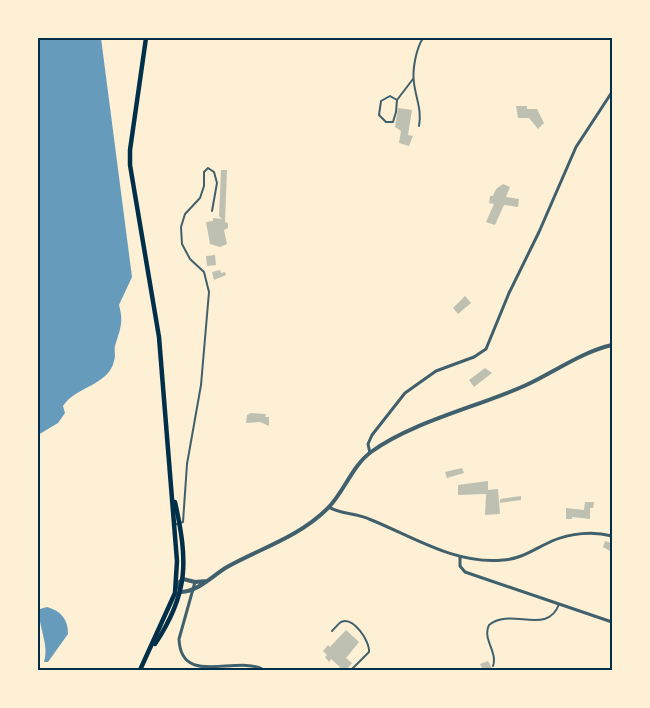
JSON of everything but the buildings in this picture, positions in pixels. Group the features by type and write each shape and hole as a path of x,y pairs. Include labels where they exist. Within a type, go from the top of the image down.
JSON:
{"main road":[{"path":"140,670 169,621 181,592 183,578 159,337 130,165 130,150 146,38"},
{"path":"149,654 170,606 177,584 177,525"}],"street":[{"path":"370,453 368,444 372,435 406,393 436,371 468,360 486,349 509,293 539,232 576,146 612,92"},
{"path":"207,580 195,582 183,578 177,584 181,592 193,590 229,566 292,535 329,507 370,453 397,437 525,386 590,352 612,345"},
{"path":"329,507 369,518 460,557 503,560 526,555 564,537 587,533 612,536"},
{"path":"460,557 460,566 465,572 612,622"},
{"path":"195,582 179,639 179,647 185,658 198,667 246,665 264,670"}],"lane":[{"path":"419,126 421,111 414,79 417,53 423,38"},
{"path":"397,100 390,96 381,102 379,115 386,122 392,122 395,119 397,100 414,79"},
{"path":"177,525 183,522 187,464 201,385 209,292 204,272 190,259 182,244 181,227 185,214 200,198 204,186 204,172 208,168 214,172 217,183 212,211"},
{"path":"493,666 494,659 487,631 489,624 504,619 548,619 556,613 559,604"},
{"path":"332,631 341,622 346,622 352,624 368,641 369,652 351,670"}],"water":[{"path":"38,38 101,38 132,277 119,305 121,326 115,346 115,359 111,369 99,381 68,400 63,406 65,413 58,423 38,435"},
{"path":"47,607 63,616 67,624 68,634 48,662 44,662 45,642 40,622 40,609"}]}
